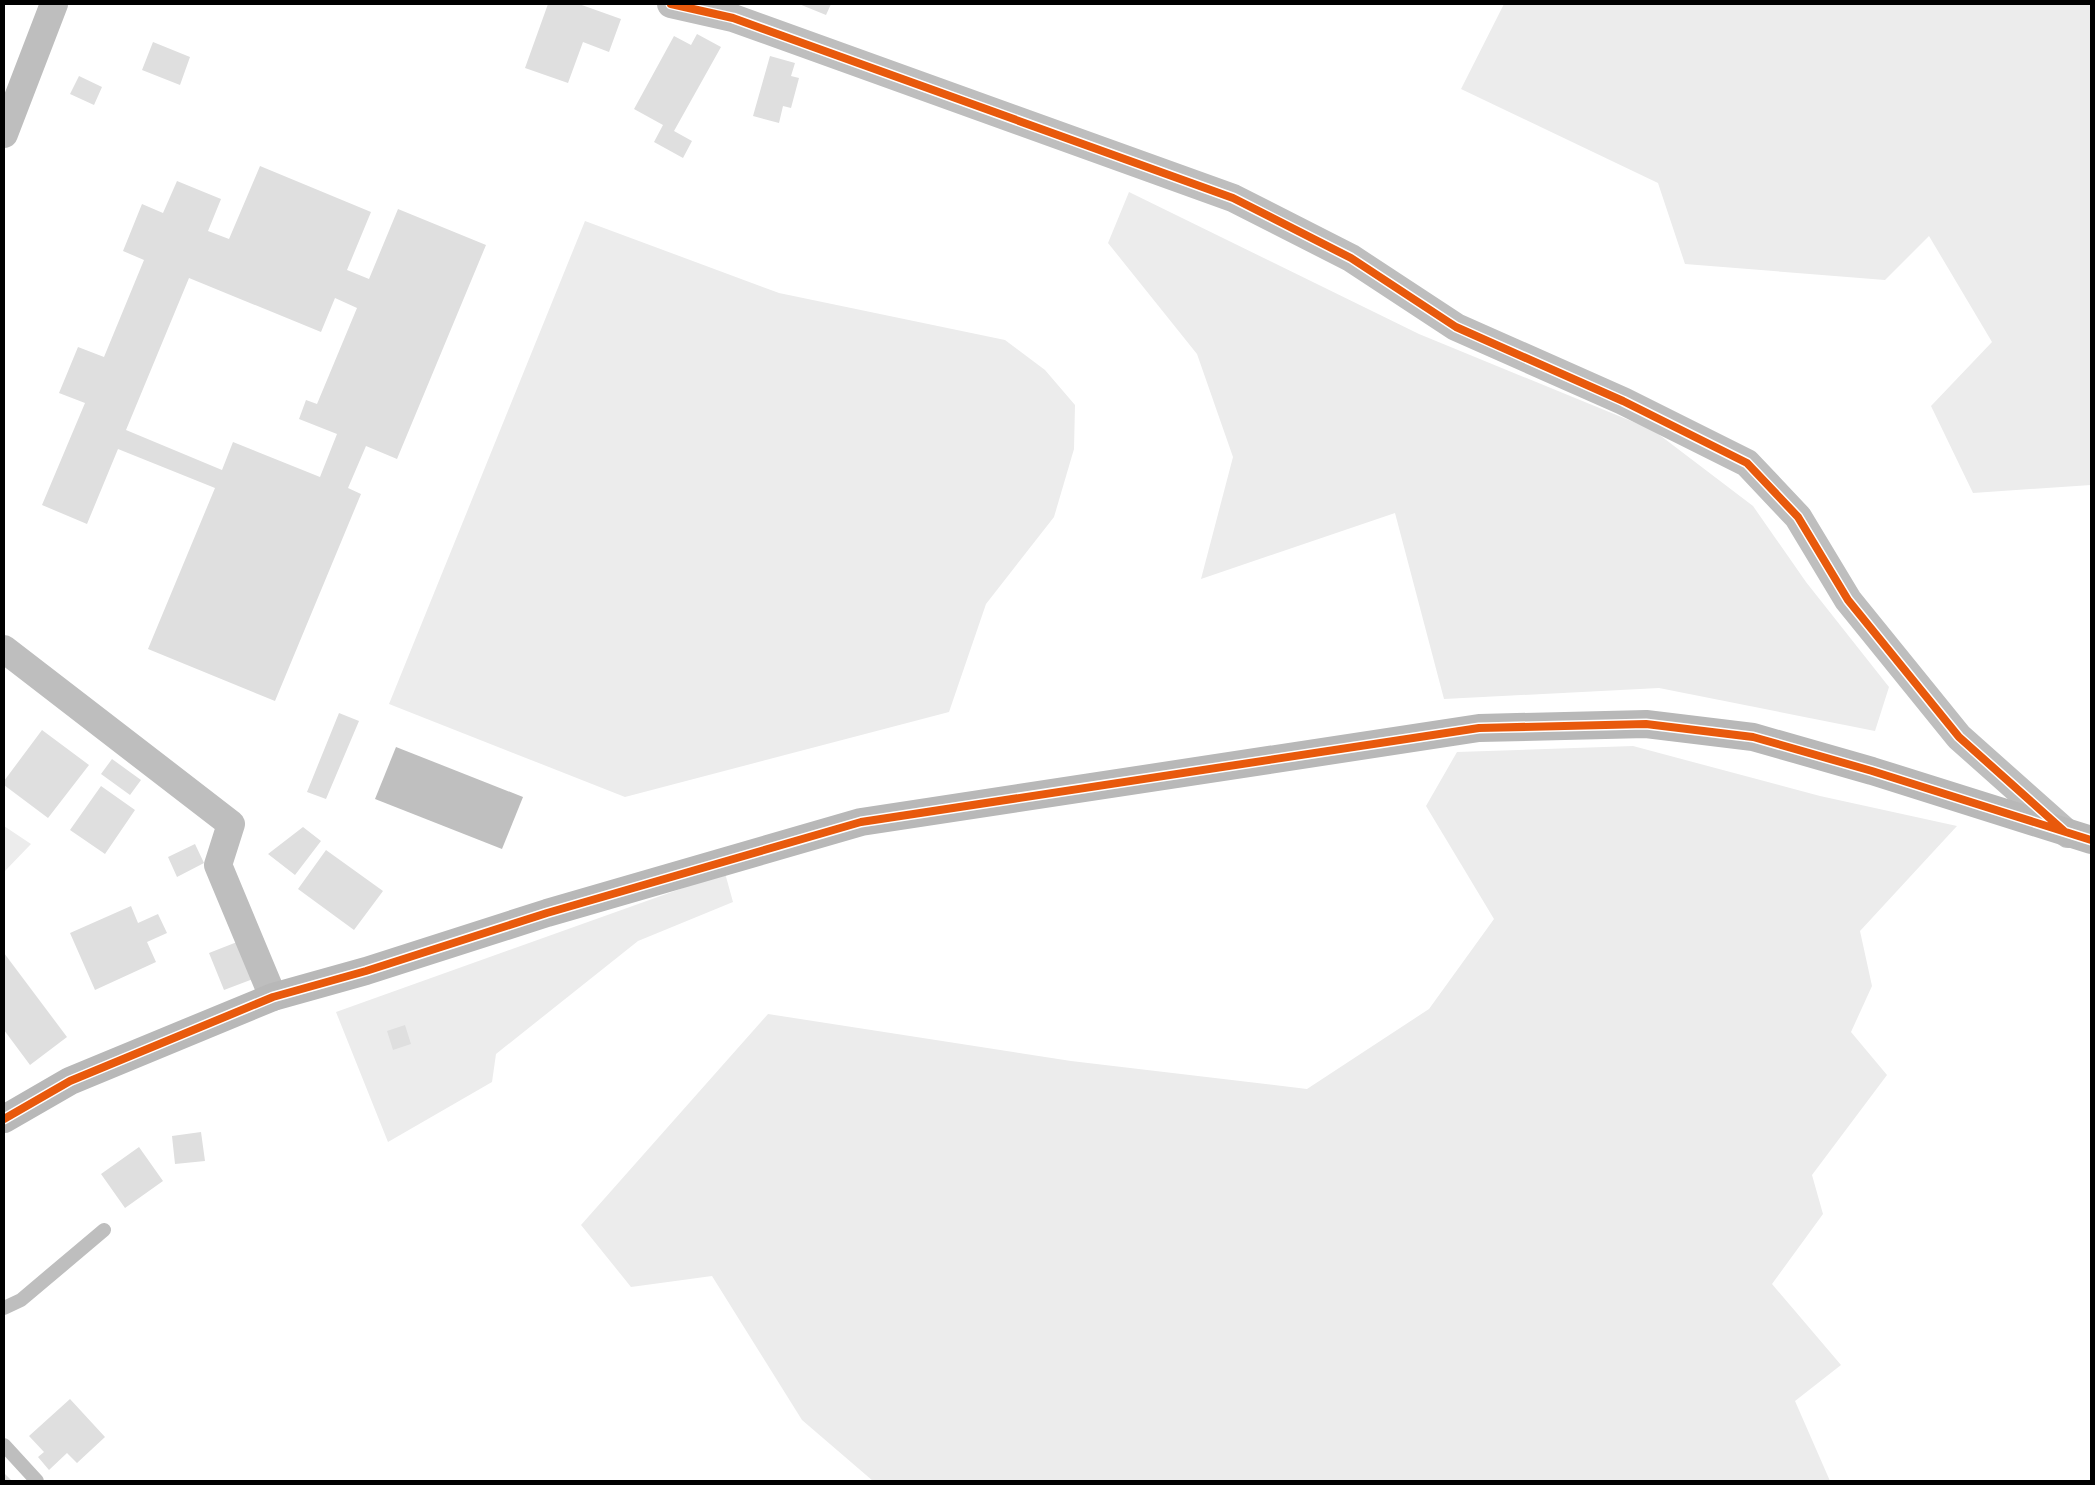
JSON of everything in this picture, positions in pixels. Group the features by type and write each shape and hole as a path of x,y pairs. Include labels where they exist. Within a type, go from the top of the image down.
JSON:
{"street":[{"path":"4,134 54,4"},
{"path":"671,4 736,11 1233,198 1351,258 1456,327 1623,401 1748,463 1798,517 1848,600 1958,737 2080,837"},
{"path":"4,649 231,824 218,865 273,997"},
{"path":"4,1119 70,1081 273,997 366,971 557,910 862,822 1479,728 1646,724 1753,737 1872,771 2080,837"}],"lane":[{"path":"4,1308 21,1300 104,1230"},
{"path":"4,1445 37,1481"}],"shaded area":[{"path":"1504,4 2091,4 2091,485 1973,493 1931,406 1992,342 1929,236 1885,280 1685,264 1658,183 1461,89"},
{"path":"1129,192 1419,334 1653,430 1753,506 1806,582 1889,687 1875,731 1659,688 1444,699 1395,513 1201,579 1233,457 1197,354 1108,243"},
{"path":"585,221 779,293 1005,340 1045,370 1075,405 1074,449 1054,517 986,604 949,712 625,797 389,704"},
{"path":"1633,746 1820,796 1957,826 1860,931 1872,986 1851,1032 1887,1075 1812,1175 1823,1214 1772,1284 1841,1365 1795,1401 1830,1481 873,1481 802,1420 712,1276 631,1287 581,1225 768,1014 1071,1061 1307,1089 1429,1009 1494,919 1426,806 1457,752"},
{"path":"396,747 523,797 502,849 375,799"},
{"path":"4,826 31,844 4,872"},
{"path":"725,873 733,902 638,941 496,1054 492,1082 388,1142 336,1012"}],"building":[{"path":"548,4 579,4 621,19 609,52 583,42 568,83 525,68"},
{"path":"799,4 831,4 826,15"},
{"path":"697,34 721,47 674,131 692,141 683,158 654,142 663,125 634,109 674,36 691,45"},
{"path":"153,42 190,57 180,85 142,70"},
{"path":"770,56 795,63 791,76 799,78 791,108 783,106 779,123 753,116"},
{"path":"79,76 102,87 94,105 70,94"},
{"path":"260,166 371,212 347,270 369,279 398,209 486,245 397,459 366,446 348,488 361,494 275,701 148,649 215,488 118,449 87,524 42,505 85,403 59,393 78,347 104,357 144,260 123,251 142,204 163,213 177,181 221,199 208,231 229,239","holes":["189,278 321,332 335,298 357,308 317,404 306,400 299,419 337,434 320,477 233,442 222,470 126,430"]},
{"path":"339,713 359,721 326,799 307,792"},
{"path":"42,730 89,765 48,818 4,785 4,781"},
{"path":"112,759 141,780 130,795 101,774"},
{"path":"101,786 135,810 105,854 70,830"},
{"path":"303,827 321,841 295,875 268,854"},
{"path":"195,844 204,863 177,877 168,857"},
{"path":"326,850 383,891 354,930 298,889"},
{"path":"131,906 138,923 158,914 167,933 147,942 156,962 95,990 70,933"},
{"path":"237,942 253,979 224,990 209,953"},
{"path":"4,953 67,1037 30,1065 4,1030"},
{"path":"405,1025 411,1044 393,1050 387,1031"},
{"path":"201,1132 205,1161 175,1164 172,1136"},
{"path":"139,1147 163,1181 125,1208 101,1174"},
{"path":"70,1399 105,1437 77,1463 67,1453 49,1470 38,1457 44,1452 29,1436"},
{"path":"4,1473 12,1481 4,1481"}],"cycle path":[{"path":"671,4 733,18 1233,198 1351,258 1456,327 1623,401 1747,463 1798,517 1848,600 1959,737 2064,831"},
{"path":"4,1119 70,1081 273,997 366,971 547,913 861,822 1479,728 1646,724 1753,737 1872,771 2091,840"}]}
